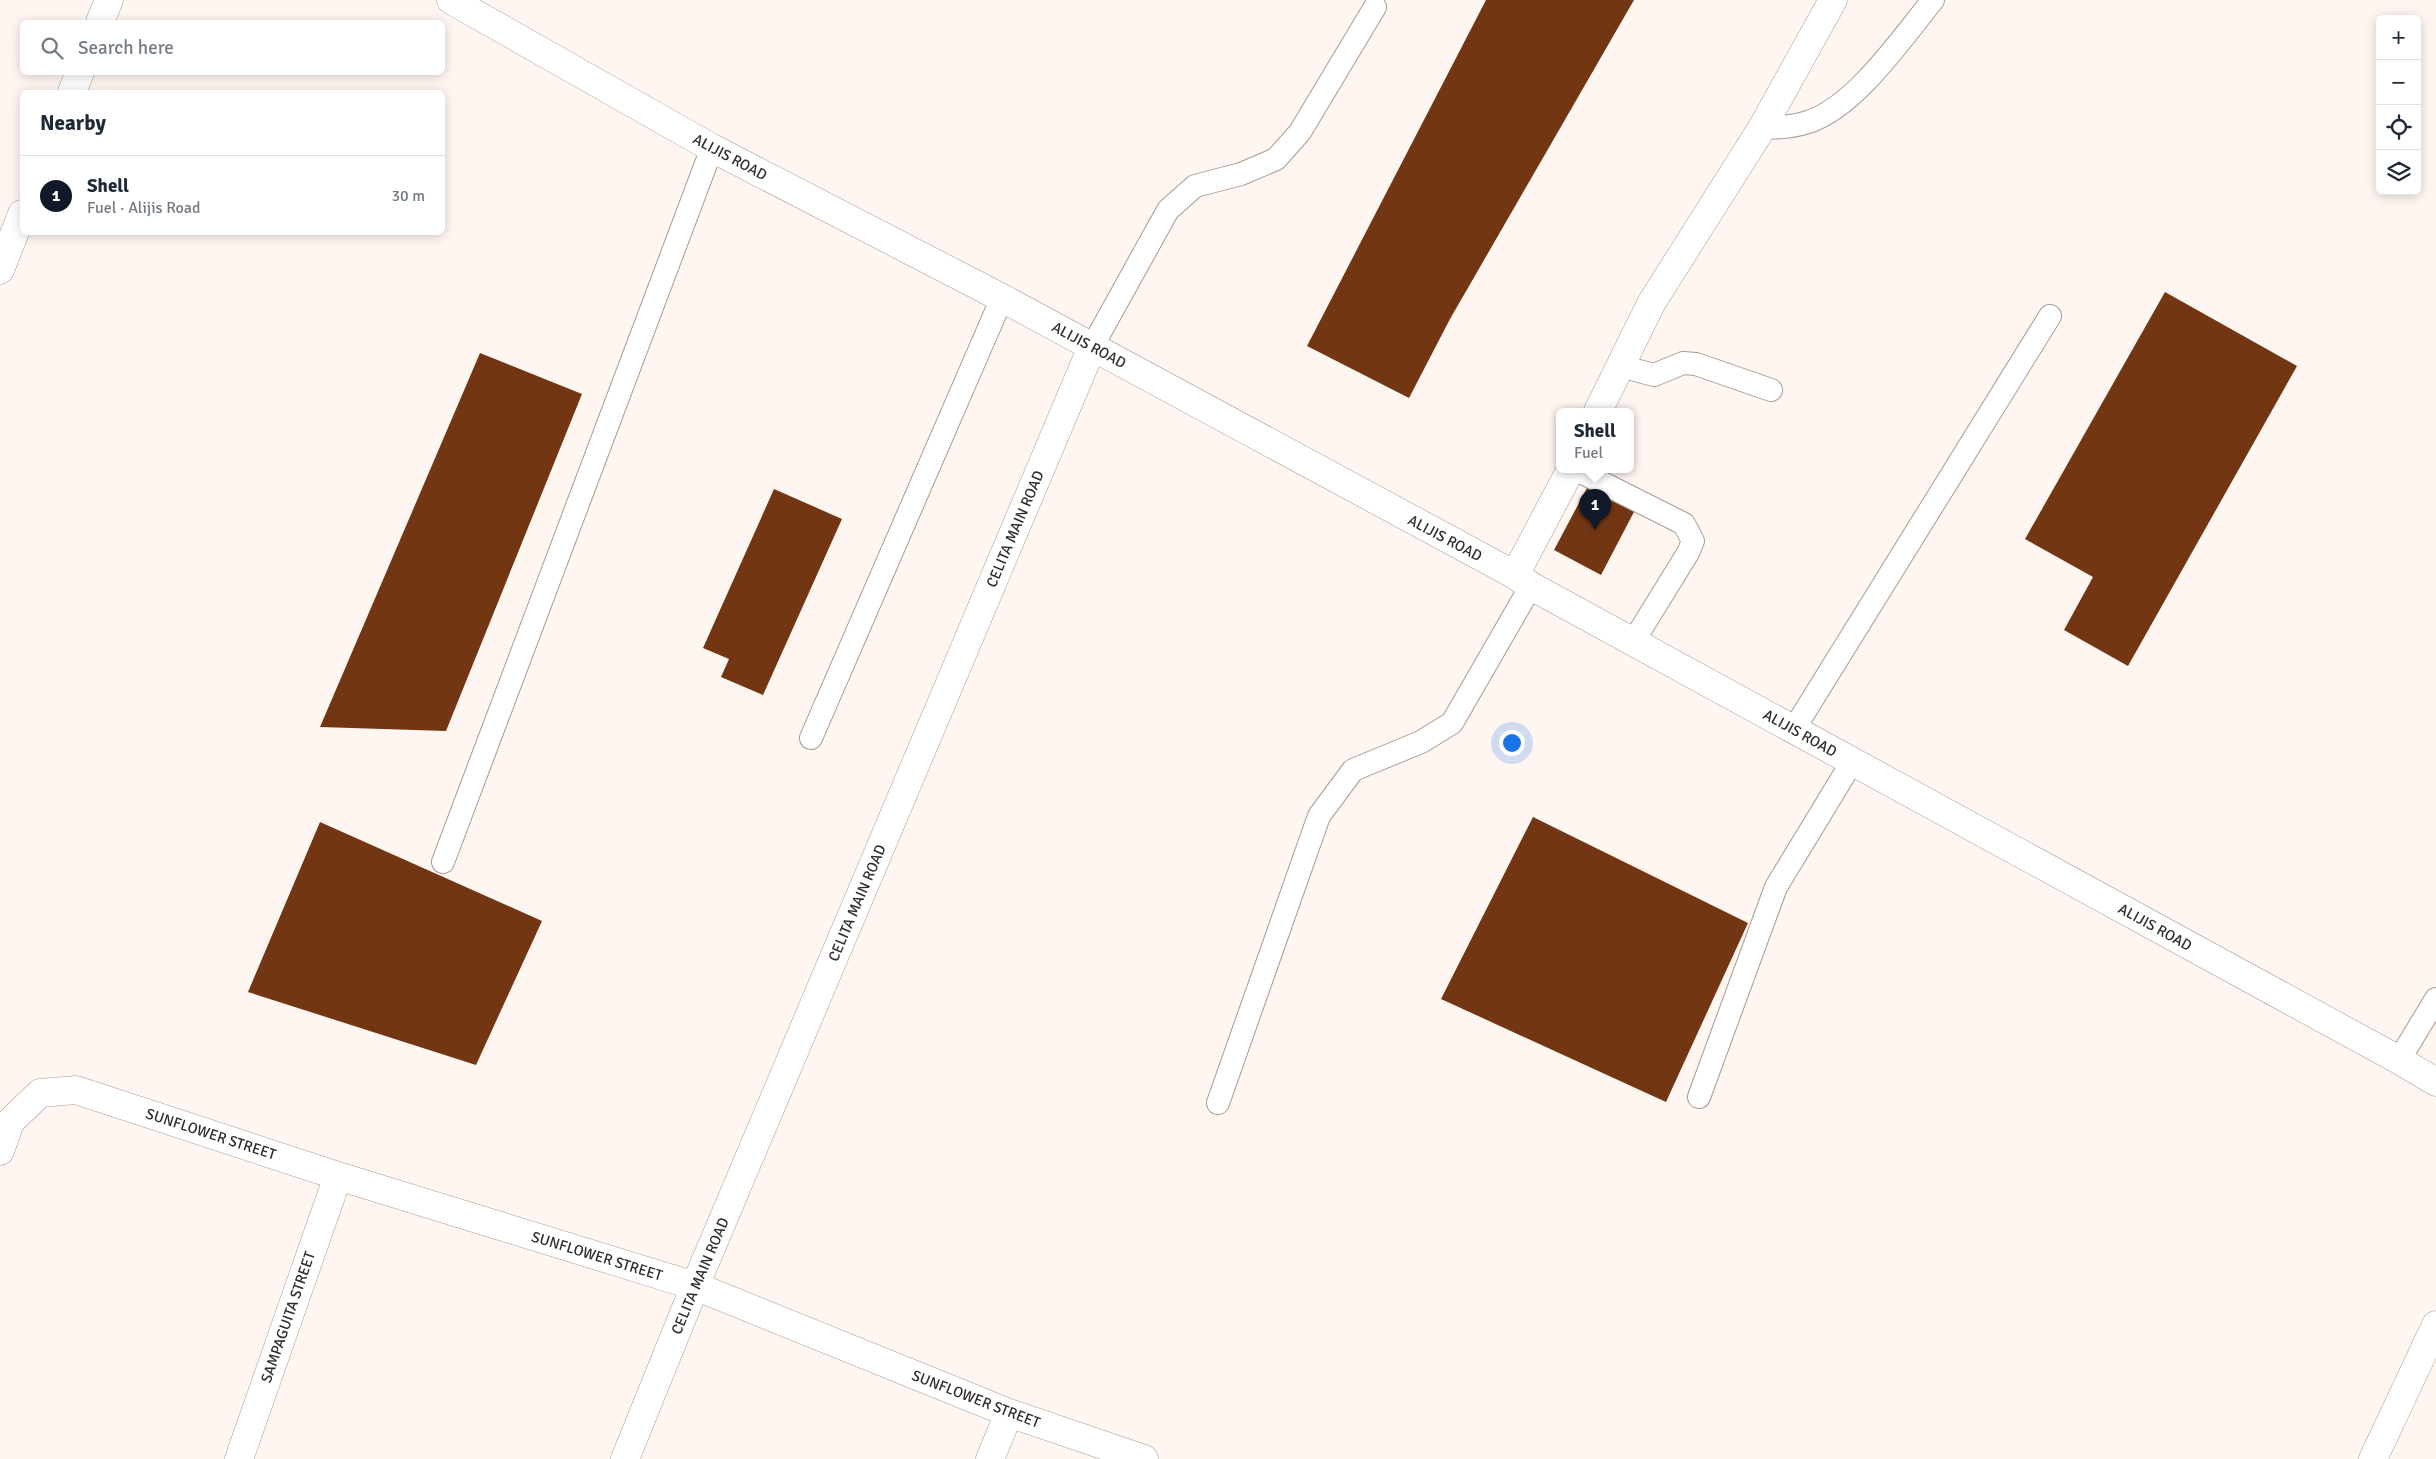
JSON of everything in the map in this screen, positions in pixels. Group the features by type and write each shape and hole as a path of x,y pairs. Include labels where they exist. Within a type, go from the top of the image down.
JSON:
{"street":[{"path":"101,20 109,0"},
{"name":"ALIJIS ROAD","path":"451,0 712,148 1002,298 1794,729 2436,1082"},
{"path":"1599,408 1652,302 1762,128 1833,0"},
{"path":"73,90 79,75"},
{"path":"0,270 20,219"},
{"name":"CELITA MAIN ROAD","path":"626,1459 695,1286 1092,347"},
{"path":"1523,581 1569,473"},
{"name":"SUNFLOWER STREET","path":"0,1150 10,1122 40,1093 76,1090 338,1176 695,1286 1009,1414 1144,1459"},
{"name":"SAMPAGUITA STREET","path":"239,1459 338,1176"},
{"path":"2373,1459 2436,1325"},
{"path":"990,1459 1009,1414"}],"lane":[{"path":"1762,128 1786,127 1810,121 1837,107 1864,82 1933,0"},
{"path":"1092,347 1168,210 1195,186 1241,174 1276,159 1300,132 1375,7"},
{"path":"443,862 712,148"},
{"path":"811,738 1002,298"},
{"path":"1794,729 2050,316"},
{"path":"1620,366 1654,375 1683,364 1696,364 1771,390"},
{"path":"1583,473 1684,524 1693,541 1688,553 1633,642"},
{"path":"1218,1103 1319,816 1353,770 1421,742 1452,722 1523,581"},
{"path":"1699,1097 1776,887 1852,762"},
{"path":"2399,1060 2436,998"}],"building":[{"path":"1486,0 1634,0 1450,319 1409,398 1307,346"},
{"path":"2165,292 2297,366 2128,666 2064,630 2093,577 2025,539"},
{"path":"480,353 582,394 446,731 320,727"},
{"path":"1588,486 1635,510 1601,575 1554,550"},
{"path":"774,489 842,519 763,695 721,677 729,659 703,648"},
{"path":"1533,817 1748,923 1666,1102 1441,999"},
{"path":"320,822 542,921 476,1065 248,992"}],"place":[{"name":"Shell","path":"1595,530"}]}
